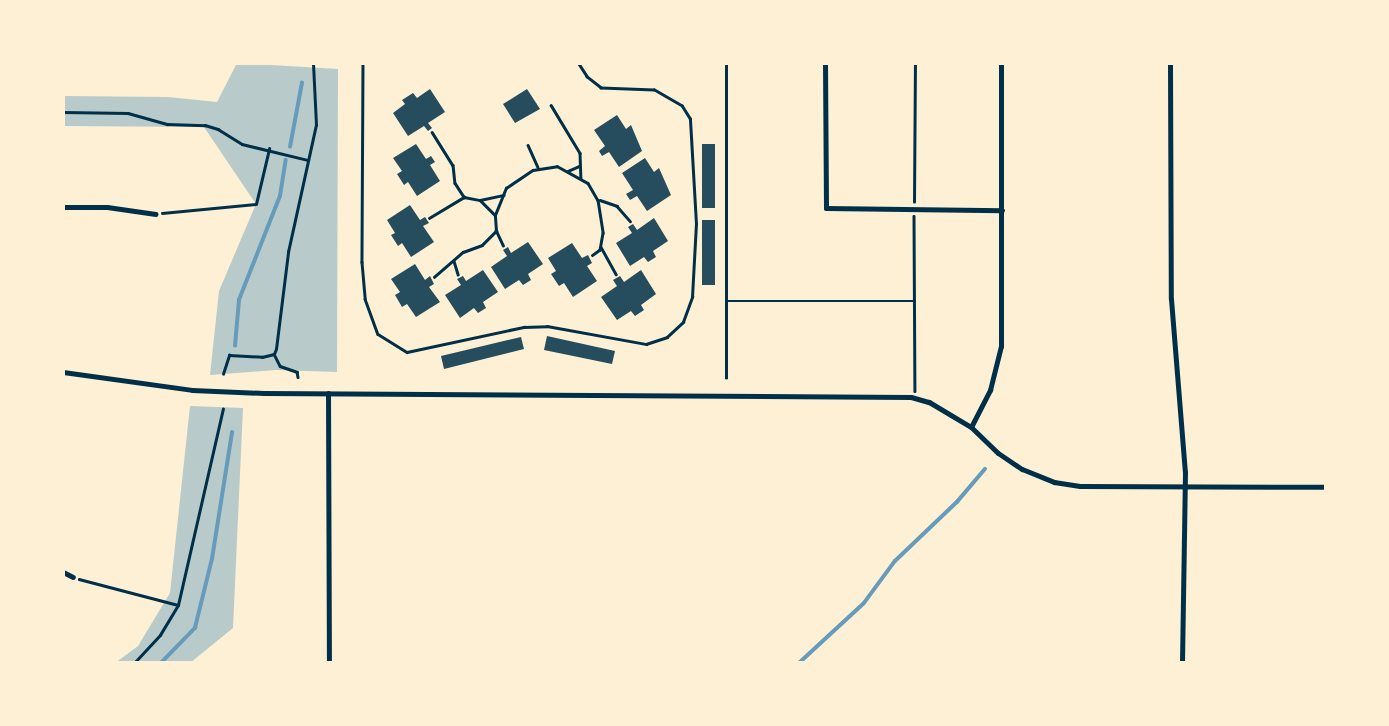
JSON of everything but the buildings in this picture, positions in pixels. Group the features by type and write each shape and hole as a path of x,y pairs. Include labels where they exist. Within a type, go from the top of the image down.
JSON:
{"street":[{"path":"825,63 826,208 1002,210"},
{"path":"971,428 990,390 1001,345 1001,63"},
{"path":"1170,63 1171,299 1185,487 1182,663"},
{"path":"63,207 107,207 156,214"},
{"path":"63,372 192,390 328,393 860,394 915,398 929,402 971,428 1006,458 1054,482 1080,486 1326,487"},
{"path":"328,393 329,663"},
{"path":"63,572 73,577"}],"lane":[{"path":"363,63 362,262 365,299 378,334 407,352 524,327 547,326 646,345 667,337 683,322 692,298 696,224 690,119 682,106 654,90 601,88 587,77 578,63"}],"path":[{"path":"298,377 297,372 280,366 274,354 288,252 317,107 313,63"},
{"path":"726,63 726,378"},
{"path":"915,63 915,398"},
{"path":"551,105 577,147 581,178"},
{"path":"63,112 128,113 167,124 205,125 218,129 242,144 308,160"},
{"path":"432,132 453,164 455,183 464,197"},
{"path":"528,145 538,168"},
{"path":"156,214 256,204 270,149"},
{"path":"503,246 496,231 495,215 503,195 512,183 538,168 557,166 588,183 598,200 604,221 601,247 616,274"},
{"path":"568,171 579,166"},
{"path":"429,218 464,197 480,200 503,195"},
{"path":"480,200 495,215"},
{"path":"598,200 617,206 630,221"},
{"path":"434,277 463,252 490,240 496,231"},
{"path":"593,255 601,247"},
{"path":"454,261 458,274"},
{"path":"727,301 915,301"},
{"path":"223,374 224,362 229,355 262,357 274,354"},
{"path":"134,663 160,635 178,605 223,409"},
{"path":"73,577 178,605"}],"shaded area":[{"path":"237,63 338,69 337,372 276,370 210,375 219,291 256,204 204,127 63,126 63,96 168,97 217,102"},
{"path":"190,406 243,408 233,628 190,663 115,663 138,646 170,593"}],"waterway":[{"path":"290,147 302,83"},
{"path":"235,346 239,300 280,196 286,160"},
{"path":"161,663 195,628 212,559 232,433"},
{"path":"799,663 864,603 895,561 957,502 985,469"}]}
